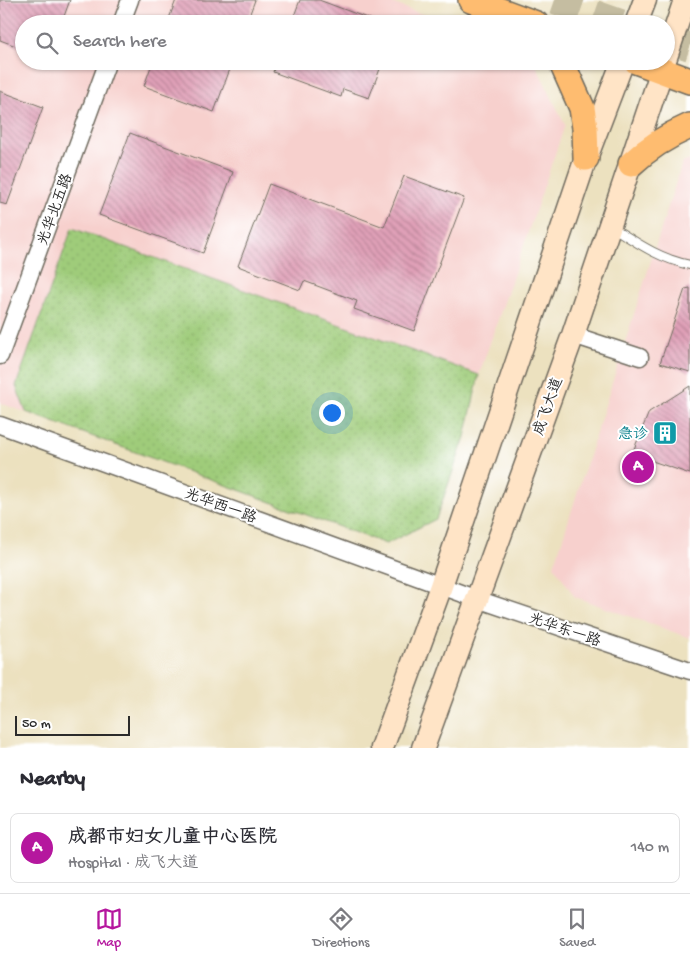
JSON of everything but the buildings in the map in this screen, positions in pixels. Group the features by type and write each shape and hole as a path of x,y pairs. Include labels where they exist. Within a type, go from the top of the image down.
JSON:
{"main road":[{"path":"471,0 520,15"},
{"path":"639,15 645,0"},
{"name":"成飞大道","path":"675,30 685,0"},
{"path":"565,70 582,108 586,128 586,158"},
{"path":"382,748 441,586 586,158 620,70"},
{"name":"成飞大道","path":"423,748 572,335 662,70"},
{"path":"674,70 690,81"},
{"path":"630,164 651,146 667,136 690,126"}],"street":[{"path":"124,15 130,0"},
{"name":"光华北五路","path":"0,356 105,70"},
{"path":"572,335 640,357"},
{"name":"光华西一路","path":"0,425 441,586"},
{"name":"光华东一路","path":"441,586 690,671"}],"lane":[{"path":"610,226 653,253 690,265"}],"shaded area":[{"path":"0,0 384,0 424,15 15,15 15,70 538,70 565,125 479,375 465,437 436,519 386,544 0,403"},
{"path":"690,160 690,638 575,597 554,566 682,163"}],"green space":[{"path":"72,228 479,375 465,437 436,519 386,544 26,412 16,386"}],"tunnel":[{"path":"555,0 598,15"},
{"path":"675,42 690,47"}],"place":[{"name":"急诊","path":"665,433"},
{"name":"成都市妇女儿童中心医院","path":"638,467"}]}
